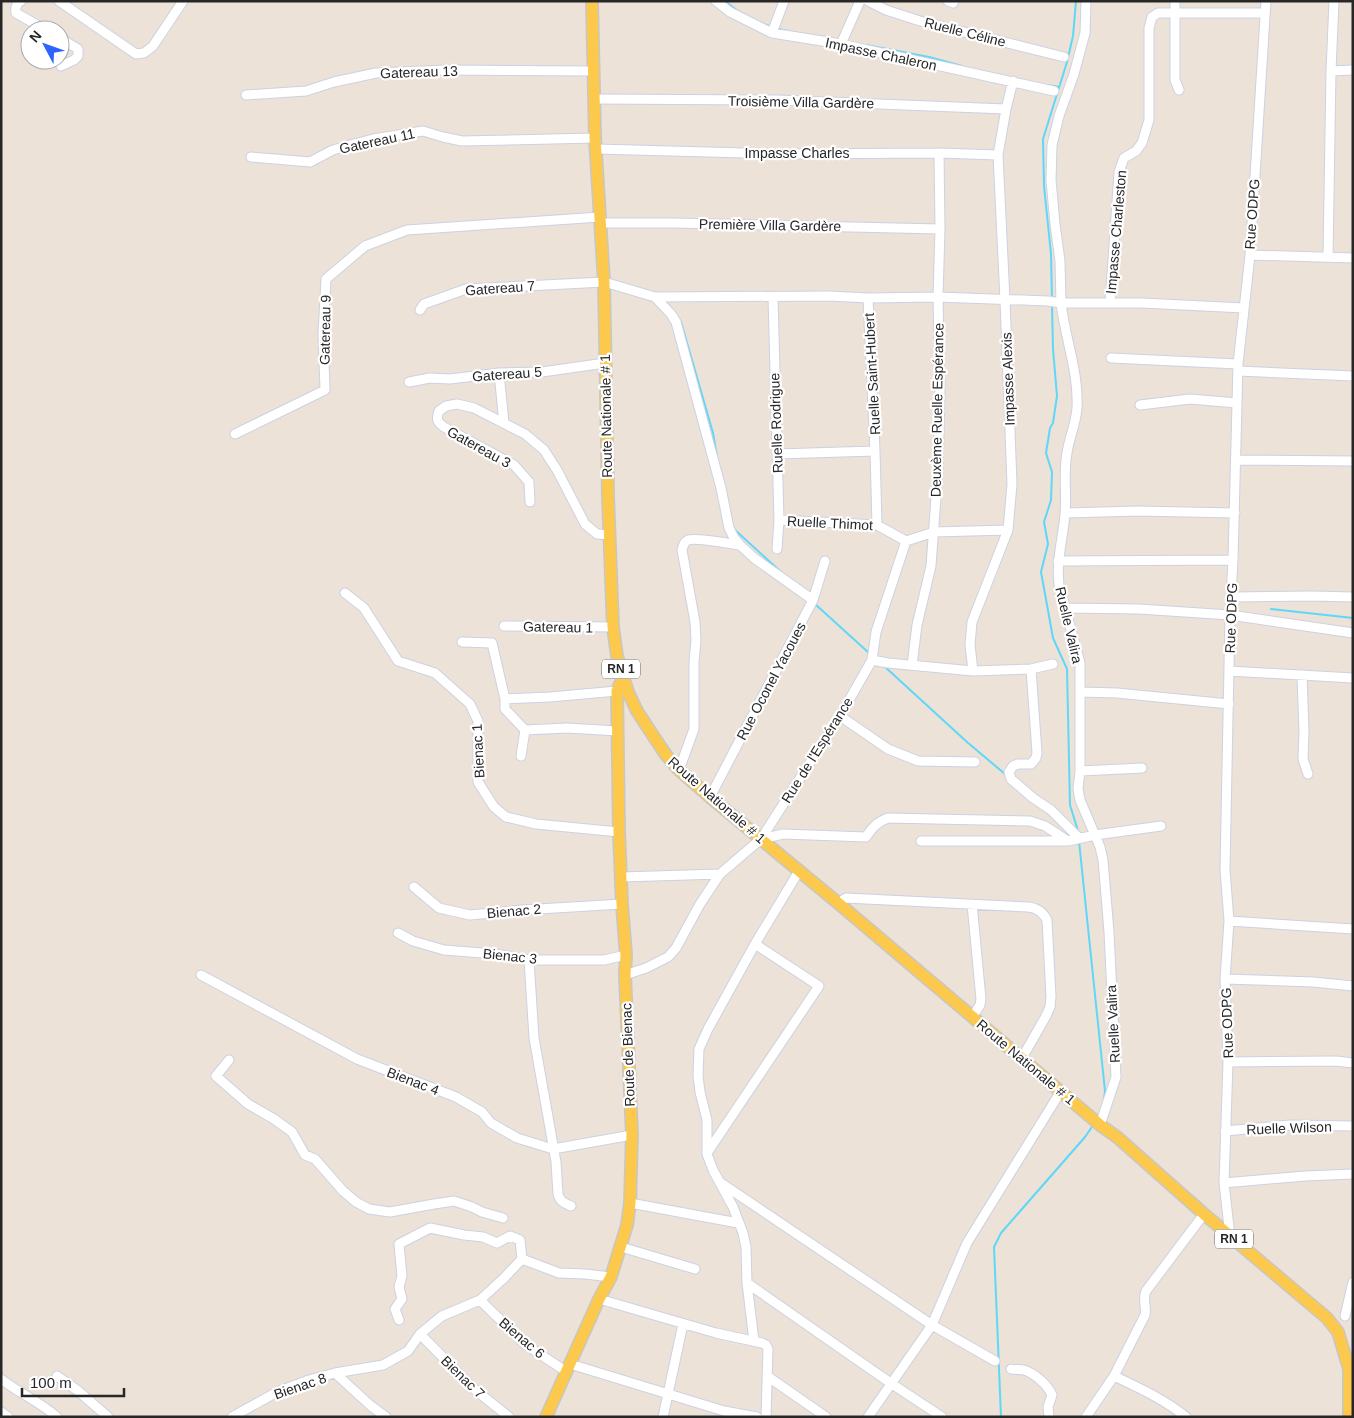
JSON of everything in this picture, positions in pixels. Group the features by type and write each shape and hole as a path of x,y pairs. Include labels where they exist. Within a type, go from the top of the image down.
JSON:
{"main road":[{"name":"Route Nationale # 1","path":"592,1 596,144 601,220 594,282 605,363 614,628 617,656 628,692 637,711 666,755 679,770 710,798 973,1016 1327,1318 1338,1332 1349,1370 1351,1394"},
{"name":"Route de Bienac","path":"546,1417 611,1277 621,1248 630,1203 632,1135 625,974 626,955 619,832 617,691 623,677"},
{"name":"RN 1","path":"1349,1417 1351,1394"}],"street":[{"path":"21,1 15,8 16,13 28,20"},
{"path":"59,1 136,54 144,53 153,46 183,1"},
{"name":"Impasse Chaleron","path":"716,1 730,12 772,33 841,44 1054,91"},
{"path":"772,33 784,1"},
{"path":"841,44 860,1"},
{"name":"Ruelle Céline","path":"868,1 886,10 920,21 1064,57"},
{"path":"948,1 954,3 954,1"},
{"name":"Ruelle Valira","path":"1086,1 1086,33 1052,145 1051,180 1060,261 1064,324 1074,366 1077,407 1066,453 1066,513 1057,572 1080,663 1080,771 1078,789 1080,800 1100,847 1103,860 1109,932 1116,1077 1100,1124"},
{"path":"1175,1 1175,80 1179,90"},
{"name":"Rue ODPG","path":"1230,1236 1224,1183 1228,1062 1225,979 1229,921 1224,870 1230,615 1235,513 1236,403 1250,255 1266,1"},
{"path":"1328,257 1334,1"},
{"name":"Impasse Charleston","path":"1110,303 1119,172 1124,158 1136,151 1142,143 1149,120 1150,22 1152,17 1158,13 1265,13"},
{"path":"70,44 78,49 78,56 70,62"},
{"name":"Gatereau 13","path":"246,95 306,91 376,72 446,70 594,71"},
{"path":"1331,71 1353,70"},
{"name":"Impasse Alexis","path":"973,671 970,645 972,622 1008,530 1012,484 998,155 1013,81"},
{"name":"Troisième Villa Gardère","path":"595,99 777,100 1006,109"},
{"name":"Gatereau 11","path":"251,157 310,162 333,150 350,145 373,139 423,131 443,138 462,141 596,144"},
{"name":"Impasse Charles","path":"596,144 778,154 939,153 998,155"},
{"name":"Deuxème Ruelle Espérance","path":"912,665 917,625 931,566 938,470 940,394 938,297 940,229 939,153"},
{"name":"Première Villa Gardère","path":"601,220 940,229"},
{"name":"Gatereau 9","path":"235,434 325,390 323,334 326,279 365,246 407,230 601,220"},
{"path":"1250,255 1353,258"},
{"name":"Gatereau 7","path":"420,310 424,304 466,289 594,282 655,297"},
{"path":"655,297 938,297 1062,303 1142,303 1244,308"},
{"path":"655,297 676,322 716,469 729,528 734,538 754,558 812,600"},
{"name":"Ruelle Rodrigue","path":"773,297 778,454 779,520 777,549"},
{"name":"Ruelle Saint-Hubert","path":"868,298 877,525"},
{"path":"1111,358 1353,376"},
{"name":"Gatereau 5","path":"409,382 430,378 450,379 499,373 542,372 605,363"},
{"path":"499,373 504,423"},
{"path":"1140,405 1190,399 1236,403"},
{"name":"Gatereau 3","path":"530,502 529,482 514,465 438,423 438,411 446,406 457,404 474,408 525,434 544,450 557,470 585,524 597,534 610,535"},
{"path":"778,454 875,450"},
{"path":"1236,460 1353,461"},
{"path":"1066,513 1136,511 1235,513"},
{"name":"Ruelle Thimot","path":"779,520 877,525 906,541"},
{"path":"906,541 934,532 1008,530"},
{"path":"679,770 694,730 694,662 696,640 695,622 682,550 683,545 686,541 694,539 740,545"},
{"name":"Rue de l'Espérance","path":"761,839 840,716 872,660 876,632 906,541"},
{"path":"1058,561 1233,560"},
{"name":"Rue Oconel Yacoues","path":"710,798 812,600 825,561"},
{"name":"Bienac 1","path":"345,593 364,608 398,661 435,673 470,704 478,721 478,782 494,807 506,818 536,824 619,832"},
{"path":"1231,597 1353,597"},
{"path":"1065,608 1139,609 1230,615 1353,633"},
{"name":"Gatereau 1","path":"504,626 614,628"},
{"path":"462,642 492,643 505,699 505,709 525,730 567,728 618,730"},
{"path":"872,660 973,671 1031,669 1053,664"},
{"path":"1031,669 1036,758 1031,764 1013,766 1009,776 1014,782 1051,810 1079,838"},
{"path":"1230,671 1353,678"},
{"path":"1302,674 1304,730 1302,759 1308,774"},
{"path":"505,699 617,691"},
{"path":"1080,692 1117,693 1229,704"},
{"path":"840,716 888,749 918,761 975,762"},
{"path":"521,756 525,730"},
{"path":"1080,771 1142,768"},
{"path":"625,974 646,968 668,957 676,948 700,904 720,874 761,839 783,834 866,837 874,826 888,818 1030,821 1045,826 1068,842"},
{"path":"921,841 1068,842 1095,835 1160,826"},
{"path":"754,1341 747,1282 746,1247 743,1233 707,1154 707,1120 698,1076 699,1049 755,944 799,871"},
{"path":"621,877 720,874"},
{"name":"Bienac 2","path":"414,887 439,908 470,915 622,904"},
{"path":"838,903 846,898 972,904 1033,908 1044,914 1047,920 1050,1007 1022,1058"},
{"path":"972,904 981,999 980,1005 973,1016"},
{"path":"1229,921 1353,929"},
{"name":"Bienac 3","path":"398,934 413,941 444,950 495,954 529,960 604,960 626,955"},
{"path":"707,1154 819,986 755,944"},
{"path":"529,960 534,1038 556,1162 560,1200 562,1203 571,1206"},
{"name":"Bienac 4","path":"201,975 356,1060 456,1097 482,1112 491,1123 517,1138 553,1149 632,1135"},
{"path":"1225,979 1313,982 1353,986"},
{"path":"229,1060 216,1076 248,1104 292,1132 304,1155 316,1159 343,1191 356,1202 368,1208 390,1212 454,1202 503,1218"},
{"path":"1228,1062 1336,1061 1353,1064"},
{"path":"868,1417 932,1325 967,1243 1061,1091"},
{"name":"Ruelle Wilson","path":"1225,1131 1290,1125 1353,1126"},
{"path":"1224,1183 1353,1174"},
{"path":"719,1181 932,1325 995,1362"},
{"path":"630,1203 738,1223"},
{"path":"1086,1417 1114,1376 1145,1315 1144,1296 1146,1292 1204,1214"},
{"path":"335,1374 383,1365 408,1351 420,1334 442,1316 480,1300 522,1259 520,1240 510,1236 496,1243 483,1237 430,1228 400,1244 402,1276 399,1287 402,1299 395,1309 399,1320"},
{"path":"621,1248 695,1269"},
{"path":"522,1259 558,1273 611,1277"},
{"path":"747,1282 942,1417"},
{"path":"1338,1332 1345,1316 1353,1282"},
{"name":"Bienac 6","path":"480,1300 526,1345 568,1368 669,1394 724,1411 757,1417"},
{"path":"599,1300 766,1345 768,1349 766,1417"},
{"path":"1345,1316 1353,1306"},
{"path":"663,1417 683,1324"},
{"name":"Bienac 7","path":"420,1334 474,1389 509,1417"},
{"path":"1011,1369 1031,1373 1050,1390 1052,1395 1048,1407 1049,1417"},
{"name":"Bienac 8","path":"232,1417 277,1392 309,1380 335,1374 386,1417"},
{"path":"56,1376 77,1390 108,1417"},
{"path":"767,1376 826,1417"},
{"path":"1114,1376 1166,1402 1186,1417"},
{"path":"1,1379 57,1417"},
{"path":"1,1412 8,1417"}],"waterway":[{"path":"725,1 739,12"},
{"path":"1052,299 1051,254 1044,186 1043,139 1067,62 1073,36 1076,1"},
{"path":"759,22 771,27"},
{"path":"778,29 788,31"},
{"path":"866,45 929,57 962,66"},
{"path":"1047,85 1059,87"},
{"path":"1052,304 1057,396 1046,453 1052,472 1051,500 1044,522 1048,544 1041,572 1053,638 1067,669 1070,805 1078,831"},
{"path":"679,320 713,433 717,457"},
{"path":"734,529 782,573"},
{"path":"815,604 869,653"},
{"path":"1271,609 1353,618"},
{"path":"884,666 1005,774"},
{"path":"1079,841 1105,1091 1104,1100"},
{"path":"1001,1417 994,1247 1001,1233 1085,1137 1094,1124"}]}
